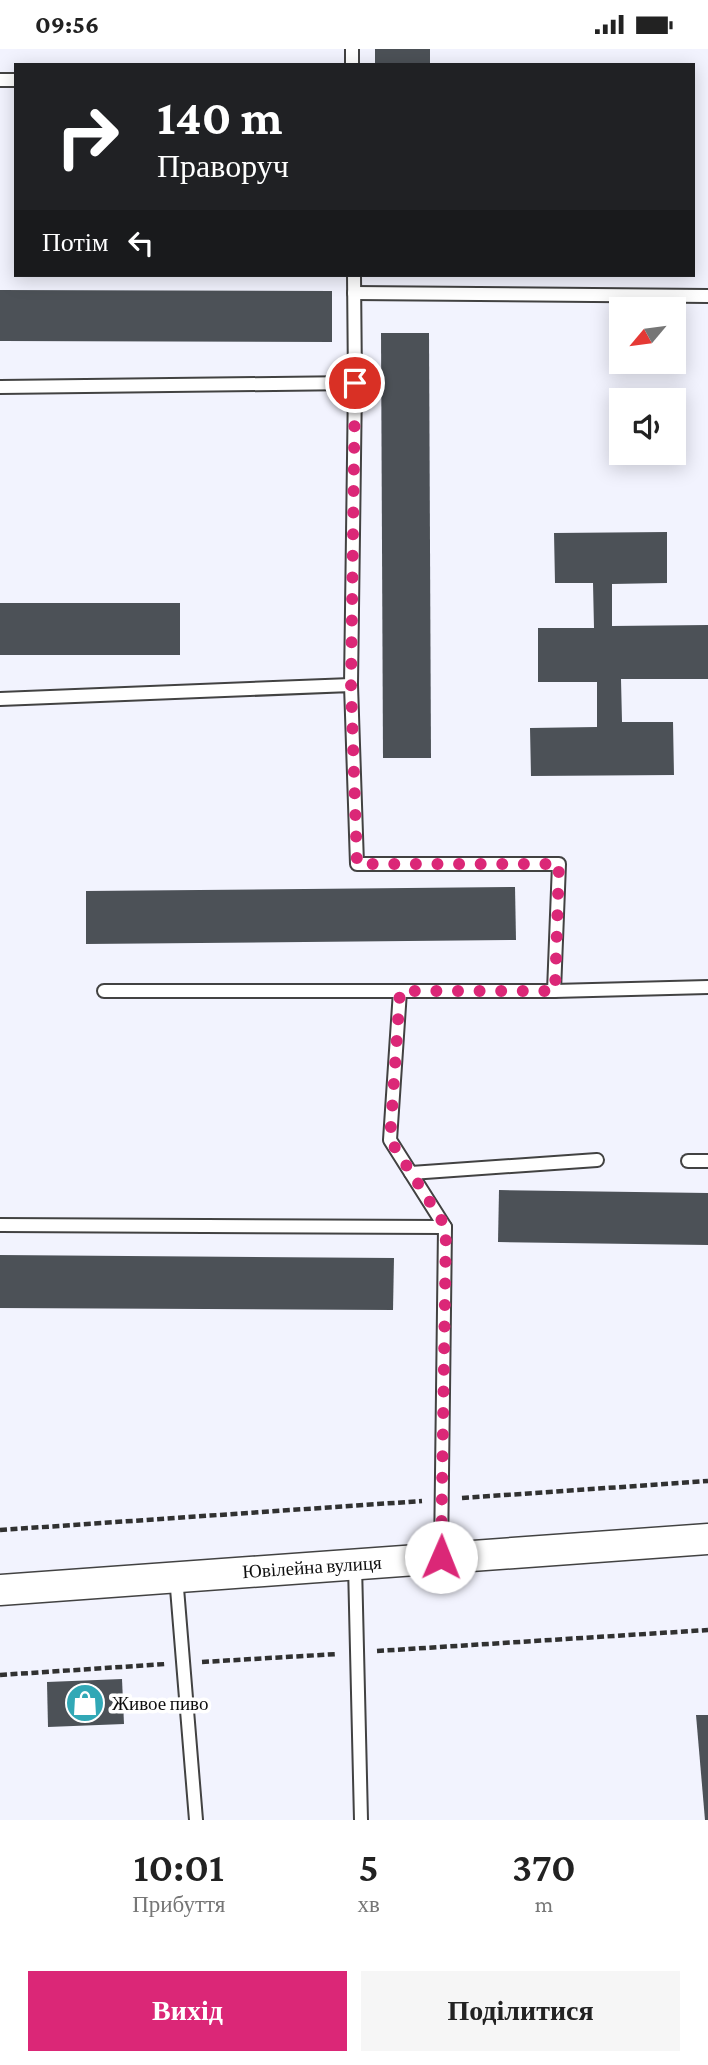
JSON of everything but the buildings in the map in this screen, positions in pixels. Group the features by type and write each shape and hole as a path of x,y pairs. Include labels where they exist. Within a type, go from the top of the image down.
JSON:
{"street":[{"name":"Ювілейна вулиця","path":"0,1590 708,1539"}],"lane":[{"path":"354,277 351,685 357,864 559,864 555,991"},
{"path":"354,293 708,296"},
{"path":"0,387 355,383"},
{"path":"0,699 351,685"},
{"path":"104,991 555,991 708,987"},
{"path":"400,991 390,1140 446,1227 441,1557"},
{"path":"411,1173 597,1160"},
{"path":"688,1161 708,1161"},
{"path":"0,1226 446,1227"},
{"path":"355,1564 361,1820"},
{"path":"176,1576 196,1820"}],"path":[{"path":"0,1530 708,1481"}],"place":[{"name":"Живое пиво","path":"85,1703"}],"route":[{"path":"355,383 351,685 357,864 559,864 555,991 400,991 390,1140 446,1227 441,1557"}]}
